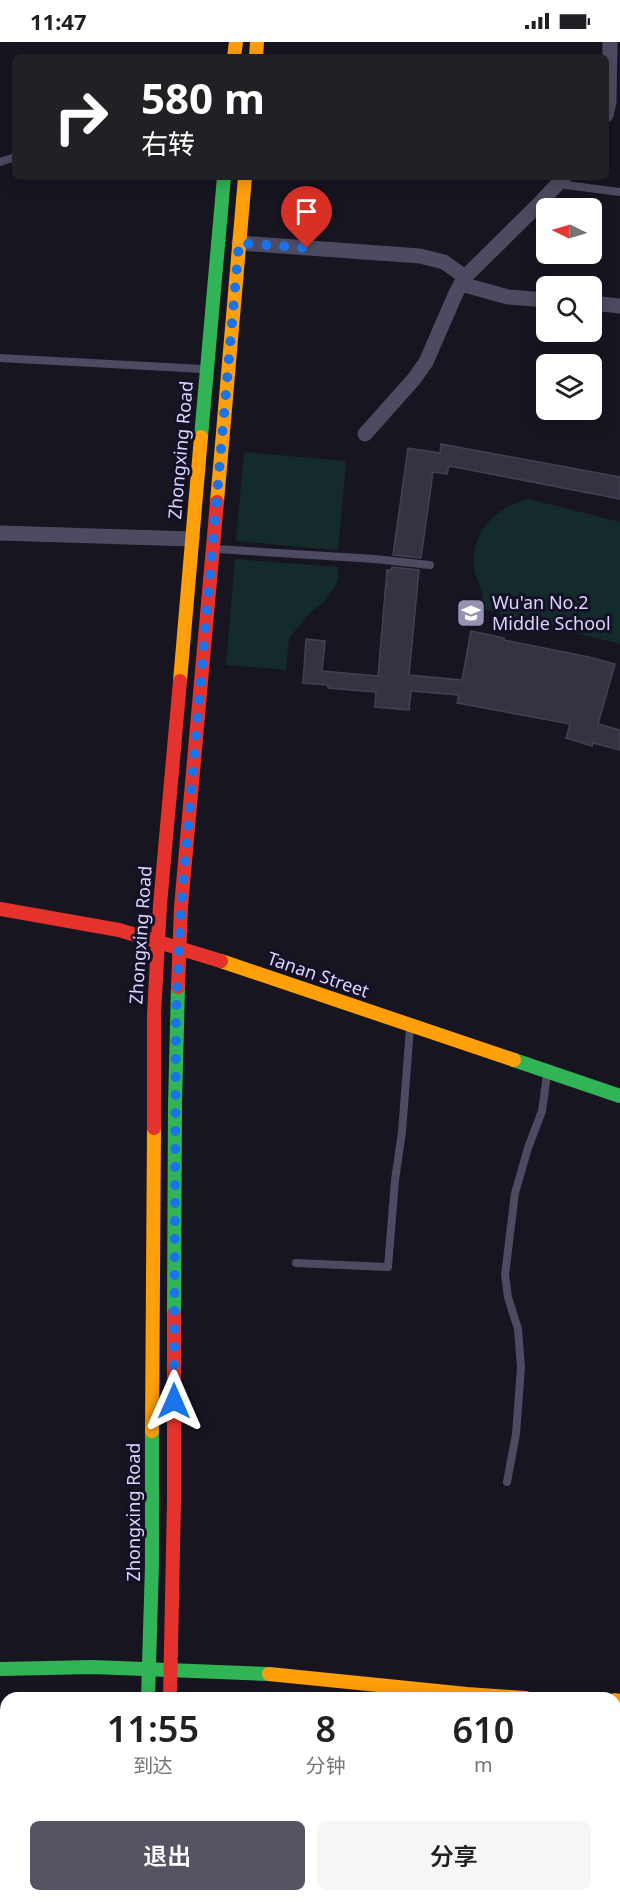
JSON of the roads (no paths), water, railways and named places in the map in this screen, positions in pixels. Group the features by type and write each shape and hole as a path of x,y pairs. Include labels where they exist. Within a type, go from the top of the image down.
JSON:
{"main road":[{"name":"Zhongxing Road","path":"148,1692 153,1565 154,1015 158,941 224,180"},
{"path":"170,1692 174,1565 176,1015 179,947 245,180"},
{"name":"Tanan Street","path":"0,909 119,930 179,947 620,1096"},
{"path":"0,1669 93,1667 256,1673 417,1692"}],"street":[{"path":"609,102 610,42"},
{"path":"365,434 414,379 426,362 463,280 561,181"},
{"path":"239,243 420,256 444,262 463,280 508,297 536,299"},
{"path":"602,304 620,306"},
{"path":"0,533 192,539"}],"lane":[{"path":"561,181 620,192"},
{"path":"0,358 206,370"},
{"path":"212,549 375,559 430,565"},
{"path":"296,1263 388,1267 411,1025"},
{"path":"507,1482 516,1434 521,1367 518,1329 508,1297 505,1275 515,1193 542,1111 548,1071"}],"place":[{"name":"Wu'an No.2 Middle School","path":"471,613"}]}
